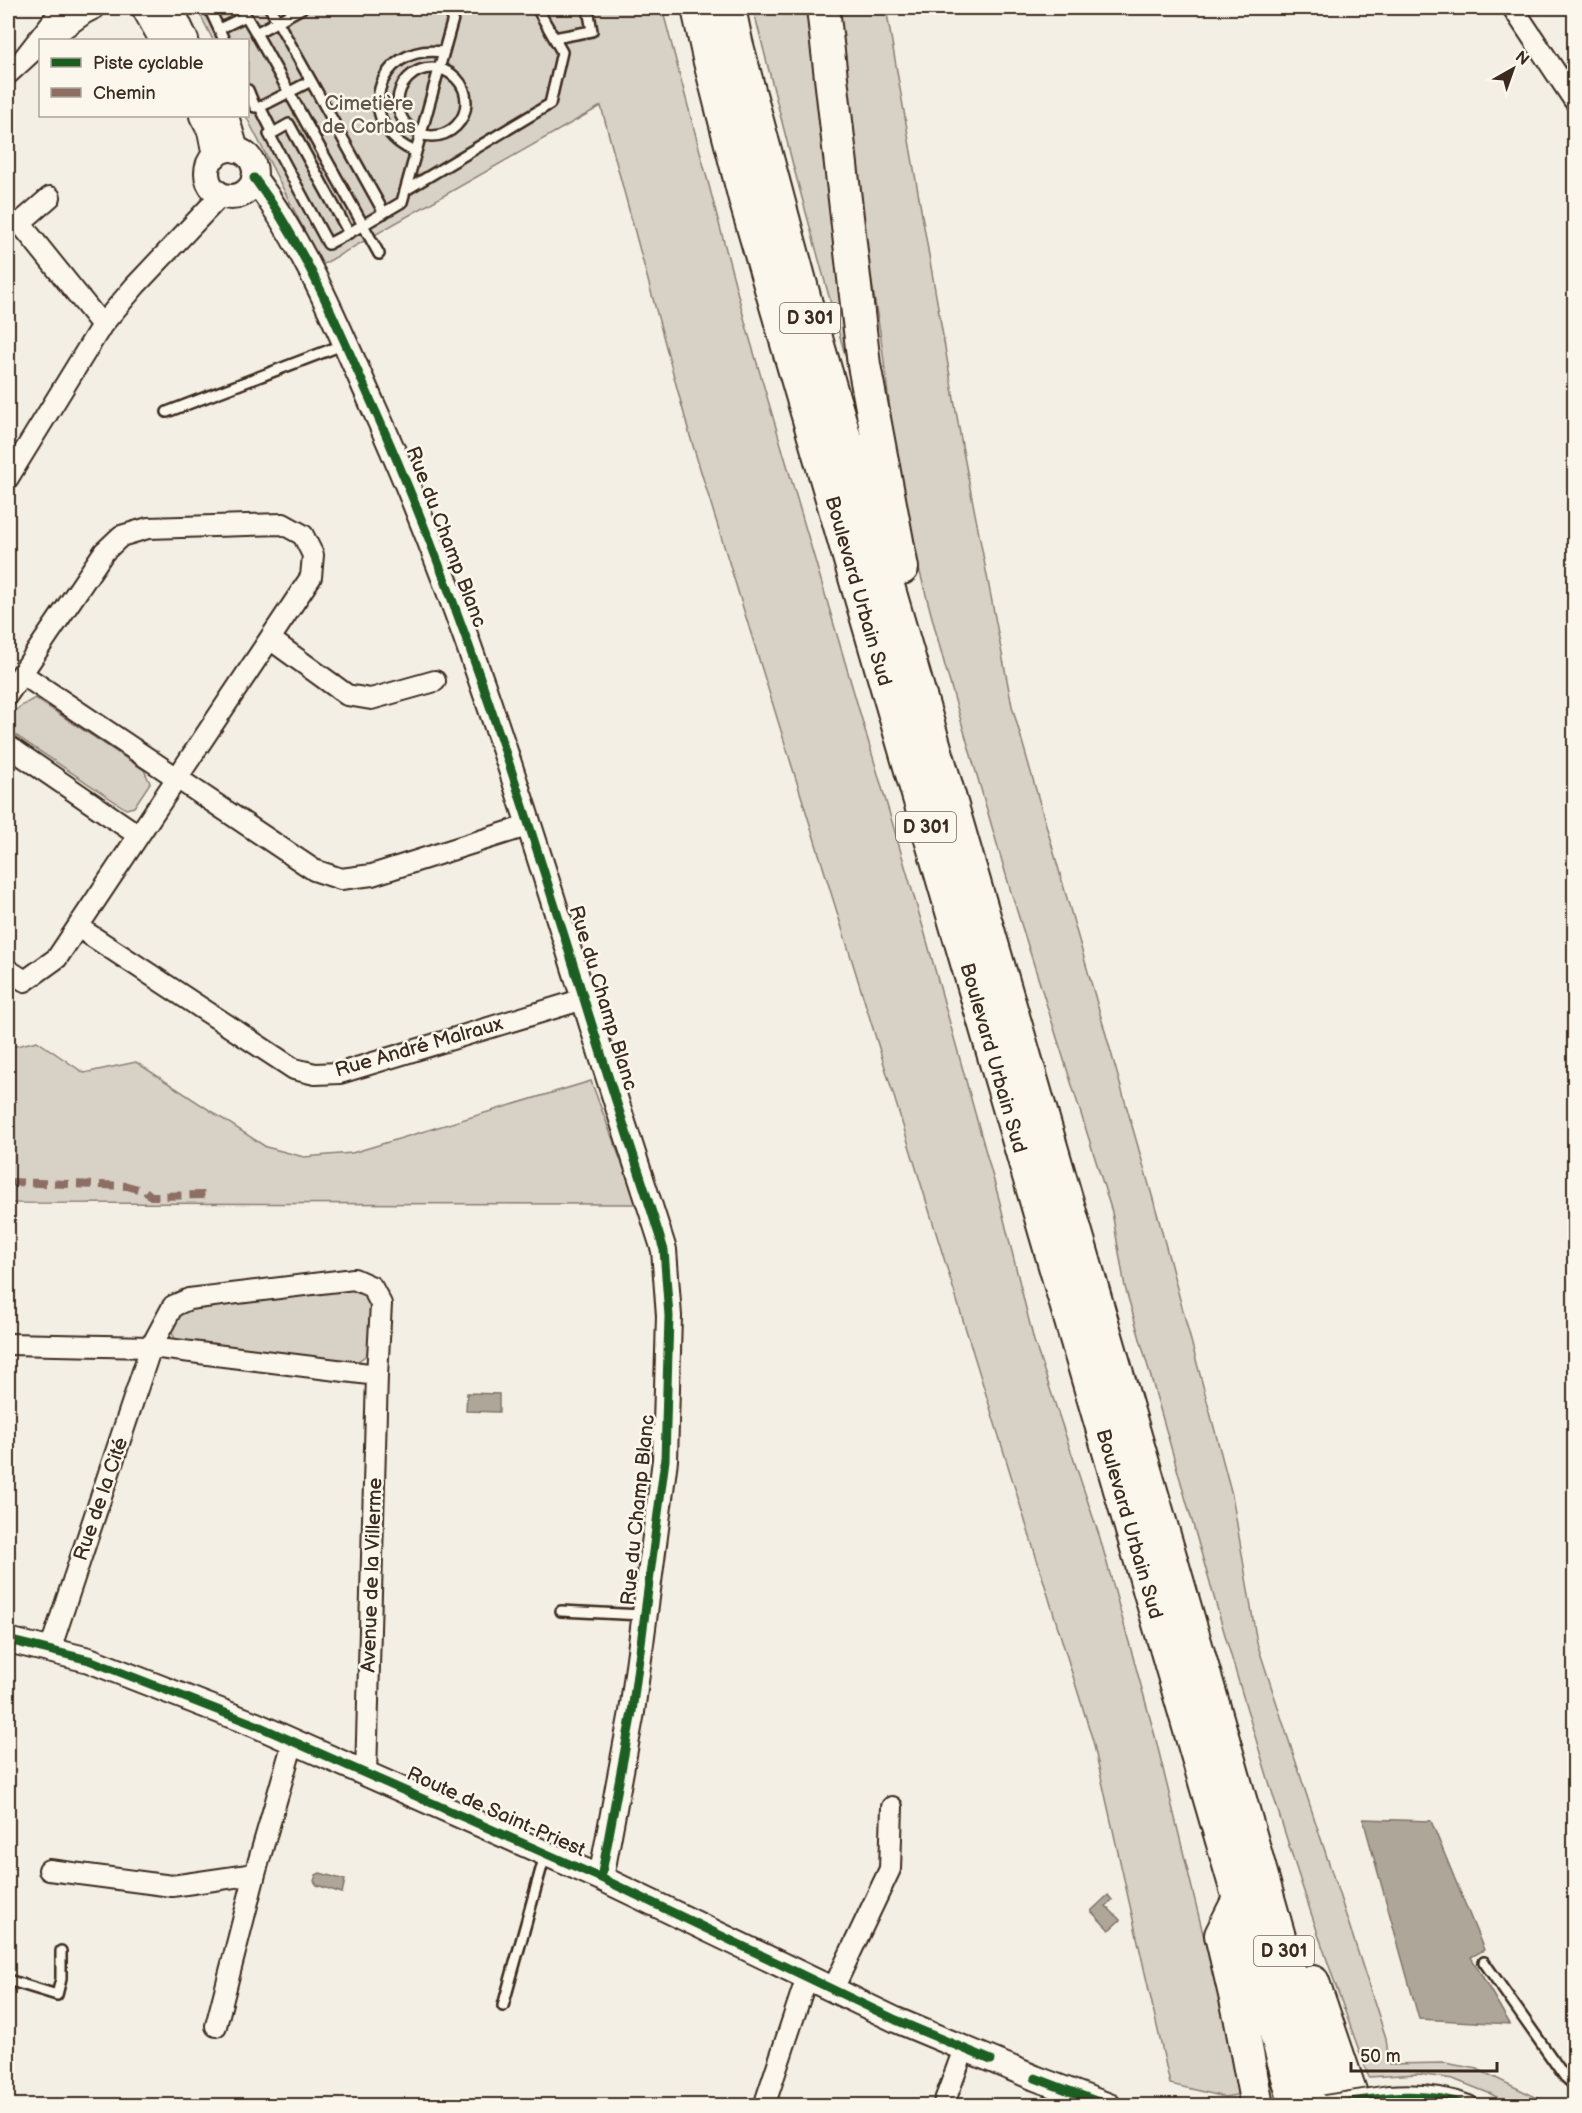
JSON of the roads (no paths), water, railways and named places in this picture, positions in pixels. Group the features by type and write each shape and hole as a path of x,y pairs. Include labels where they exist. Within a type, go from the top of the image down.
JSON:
{"highway":[{"path":"679,8 685,30 709,58"},
{"name":"Boulevard Urbain Sud","path":"698,8 755,233 1239,1899 1296,2106"},
{"name":"Boulevard Urbain Sud","path":"729,8 803,292 1240,1796 1326,2106"},
{"path":"823,8 864,365 906,588 900,625"},
{"path":"1240,1796 1265,1821 1308,1968 1355,2106"},
{"path":"1239,1899 1221,1935 1240,2016 1257,2106"}],"street":[{"path":"8,74 24,58 63,8"},
{"path":"49,39 85,12 95,8"},
{"path":"144,8 161,39"},
{"path":"171,8 186,39"},
{"path":"1513,8 1575,100"},
{"path":"24,58 39,47"},
{"path":"203,117 226,153 249,158 252,164 254,178 247,190 242,195 227,197 220,195 209,184 207,177 207,169 226,153 226,117"},
{"name":"Rue du Champ Blanc","path":"254,178 278,211 319,288 405,478 478,672 530,825 663,1250 669,1317 665,1460 632,1712 601,1878"},
{"path":"8,478 102,325 220,195"},
{"path":"50,197 20,223 102,325"},
{"path":"8,694 104,552 122,536 148,528 283,524 303,535 313,555 311,577 57,958 25,981 8,970"},
{"path":"270,639 347,695 371,699 435,681"},
{"path":"22,674 314,870 342,879 372,875 530,825"},
{"path":"8,746 138,835"},
{"name":"Rue André Malraux","path":"78,927 294,1069 315,1074 340,1073 584,999"},
{"name":"Avenue de la Villerme","path":"152,1347 173,1306 189,1299 354,1279 372,1287 381,1304 366,1774"},
{"path":"8,1344 152,1347 377,1375"},
{"name":"Rue de la Cité","path":"50,1650 152,1347"},
{"name":"Route de Saint-Priest","path":"8,1640 89,1660 256,1725 601,1878 896,2020 1101,2104"},
{"path":"216,2026 255,1874 293,1742"},
{"path":"833,1989 890,1869 892,1807"},
{"path":"48,1870 172,1886 255,1874"},
{"path":"765,2106 807,1977"},
{"path":"943,2106 964,2049"},
{"path":"1326,2106 1389,2096 1420,2095 1451,2100 1468,2106"}],"lane":[{"path":"209,8 224,39"},
{"path":"270,8 384,213"},
{"path":"256,33 302,8"},
{"path":"303,117 269,135 328,244 402,202 456,8"},
{"path":"406,190 549,104 562,52 538,8"},
{"path":"554,38 592,31 588,8"},
{"path":"219,29 244,12 379,254"},
{"path":"416,152 394,140 386,130 378,107 378,94 387,72 396,63 418,52 431,50 443,52"},
{"path":"438,70 447,72 460,82 466,98 466,107 459,122 446,133 429,135 421,133 404,122 397,103 403,84 410,77 419,72 438,70"},
{"path":"249,92 255,107 260,107 311,81"},
{"path":"260,107 273,133"},
{"path":"289,124 349,233"},
{"path":"167,412 345,344"},
{"path":"561,1611 645,1615"},
{"path":"503,2006 545,1854"},
{"path":"8,1980 57,1995 61,1979 61,1951"},
{"path":"1484,1962 1565,2078 1575,2085"}],"park label":[{"name":"Cimetière de Corbas","path":"369,116"}]}
